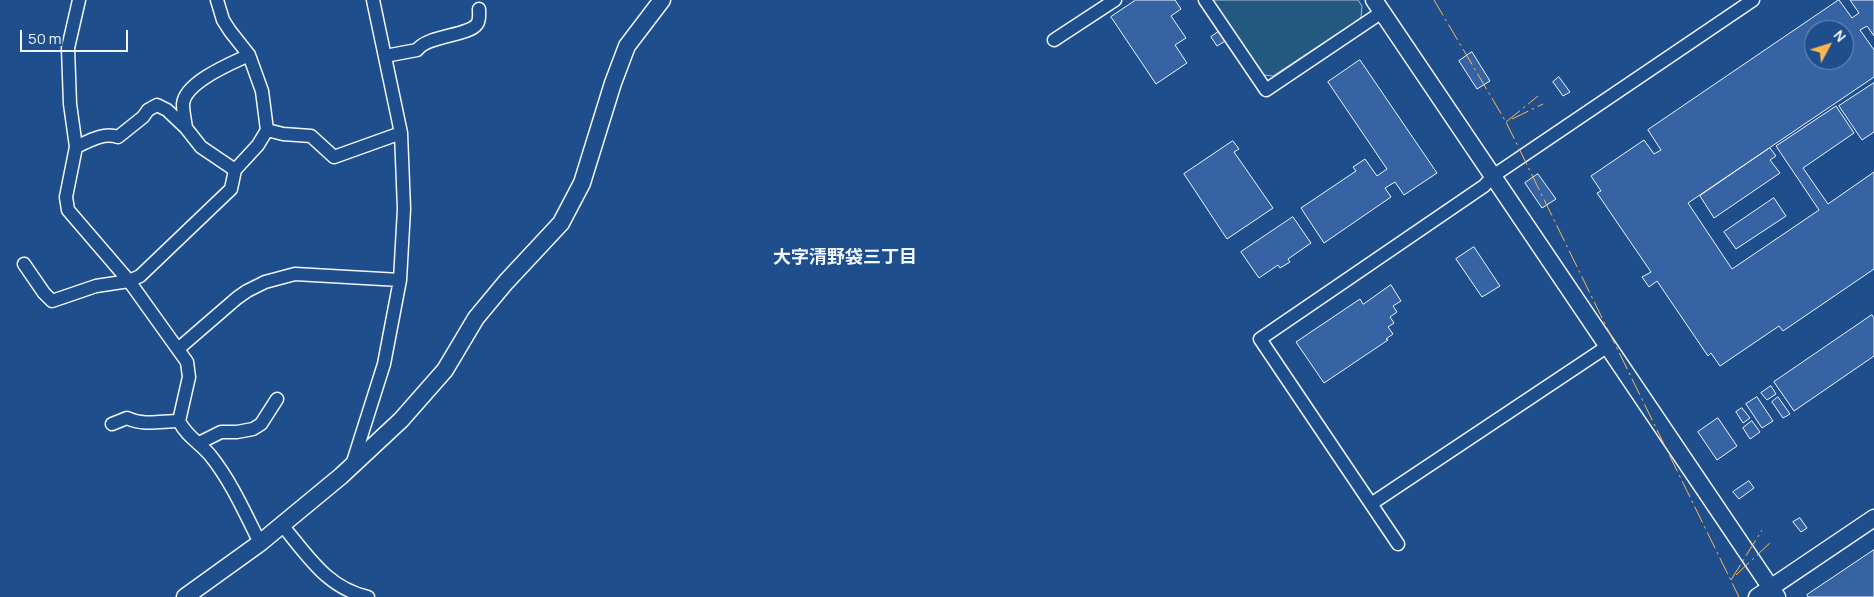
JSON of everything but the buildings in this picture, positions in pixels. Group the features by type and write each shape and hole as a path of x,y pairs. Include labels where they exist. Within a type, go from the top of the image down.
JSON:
{"street":[{"path":"79,0 68,48 70,104 76,147 66,196 68,210 129,281 187,362 189,377 179,421 184,432 199,443 210,456 234,494 260,543"},
{"path":"24,264 44,293 52,301 96,286 129,281 140,276 231,190 235,170 258,144 267,130 262,91 249,55 223,20 217,0"},
{"path":"352,466 384,364 400,280 404,209 401,133 373,0"},
{"path":"185,597 260,543 352,466 401,420 445,370 476,318 506,282 561,223 582,183 627,46 662,0"},
{"path":"1054,40 1115,0"},
{"path":"1205,0 1266,90 1378,6 1608,346 1768,594 1874,518"},
{"path":"1398,544 1260,339 1484,186 1493,176 1753,0"},
{"path":"386,56 417,50 421,45 459,32 472,30 478,22 480,9"},
{"path":"186,128 183,103 188,93 208,75 249,55"},
{"path":"76,147 96,138 111,135 118,137 157,104 167,110 186,128 201,147 235,170"},
{"path":"267,130 283,134 311,136 334,158 401,133"},
{"path":"178,349 237,298 265,282 295,274 400,280"},
{"path":"1371,504 1608,346"},
{"path":"199,443 220,432 237,432 253,429 261,424 277,399"},
{"path":"112,424 127,418 146,424 179,421"},
{"path":"282,525 319,570 334,584 353,594 368,597"}],"shaded area":[{"path":"1212,0 1358,0 1362,6 1361,18 1273,76 1264,75"}],"power":[{"path":"1434,0 1506,122 1739,597"},
{"path":"1506,122 1538,96"},
{"path":"1512,119 1543,104"},
{"path":"1731,580 1762,530"},
{"path":"1736,575 1772,541"}],"district":[{"name":"大字清野袋三丁目","path":"845,258"}]}
